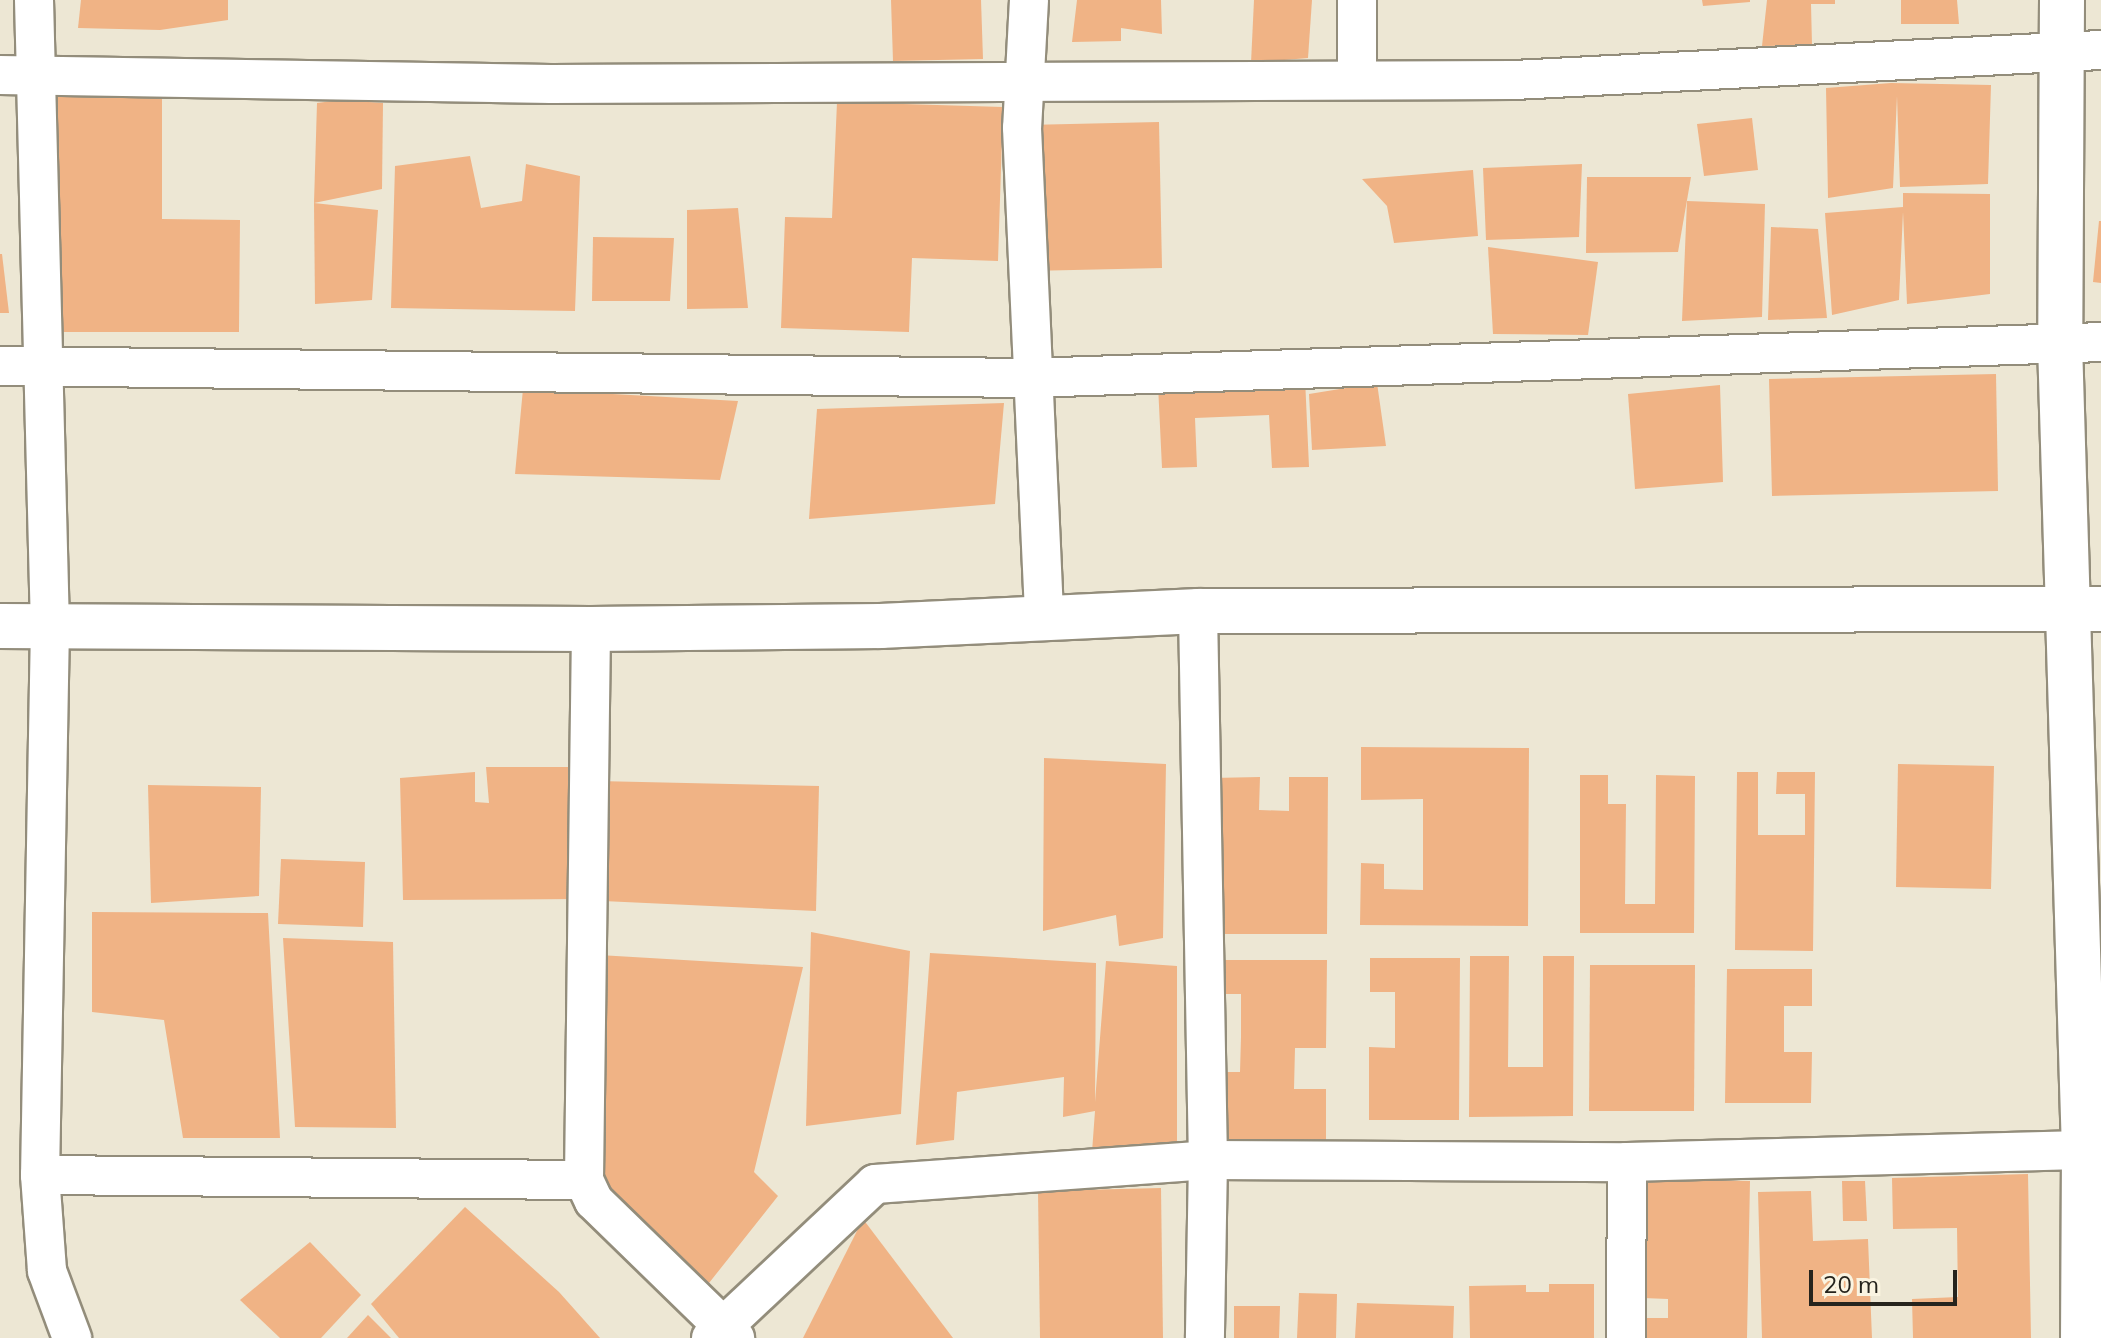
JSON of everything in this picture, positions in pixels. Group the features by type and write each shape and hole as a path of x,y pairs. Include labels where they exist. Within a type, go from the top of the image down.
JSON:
{"street":[{"path":"34,0 17,75 40,366 50,626 40,1175 47,1271 72,1338"},
{"path":"1029,0 1023,79 1029,378 1044,615"},
{"path":"1357,0 1357,80"},
{"path":"2062,0 2082,50 2081,342 2092,1150 2083,1338"},
{"path":"17,75 551,84 1023,79 1514,80 2082,50"},
{"path":"0,366 1029,378 2081,342"},
{"path":"0,626 591,629 881,626 1044,615 1198,611 2085,608"},
{"path":"1198,611 1208,1160 1205,1338"},
{"path":"591,629 584,1180 594,1201 723,1334 875,1184 1208,1160 1627,1162 2092,1150"},
{"path":"1626,1338 1627,1162"},
{"path":"40,1175 584,1180"}],"building":[{"path":"81,0 228,0 228,20 160,30 78,28"},
{"path":"891,0 981,0 983,59 893,61"},
{"path":"1077,0 1161,0 1162,34 1121,28 1121,41 1072,42"},
{"path":"1254,0 1312,0 1308,58 1251,63"},
{"path":"1702,0 1750,0 1750,2 1703,6"},
{"path":"1767,0 1835,0 1835,4 1811,4 1812,45 1762,46"},
{"path":"1901,0 1957,0 1959,24 1901,24"},
{"path":"1891,83 1991,85 1988,184 1900,187 1897,96 1893,188 1828,198 1826,88"},
{"path":"162,88 162,219 240,220 239,332 57,332 57,89"},
{"path":"340,100 383,103 382,189 314,203 317,103"},
{"path":"837,102 1003,107 998,261 912,258 909,332 781,328 785,217 832,218"},
{"path":"1752,118 1758,170 1704,176 1697,124"},
{"path":"1159,122 1162,268 1029,271 1026,125"},
{"path":"470,156 481,208 522,201 526,164 580,176 575,311 391,308 395,166"},
{"path":"1582,164 1579,237 1486,240 1483,168"},
{"path":"1473,170 1478,236 1394,243 1387,206 1362,179"},
{"path":"1587,177 1691,177 1678,252 1586,253"},
{"path":"1903,193 1990,194 1990,294 1907,304 1903,212 1899,300 1832,315 1825,213 1903,207"},
{"path":"1687,201 1765,204 1762,317 1682,321"},
{"path":"314,203 378,210 372,300 315,304"},
{"path":"738,208 748,308 687,309 687,210"},
{"path":"2101,221 2101,283 2093,282"},
{"path":"1771,227 1818,229 1827,318 1768,320"},
{"path":"593,237 674,238 670,301 592,301"},
{"path":"1488,247 1598,262 1588,335 1493,334"},
{"path":"2,254 9,313 0,313"},
{"path":"1996,374 1998,491 1772,496 1769,379"},
{"path":"1305,378 1309,467 1272,468 1269,415 1195,418 1197,467 1162,468 1158,385"},
{"path":"1377,383 1386,446 1312,450 1309,394"},
{"path":"1720,385 1723,482 1635,489 1628,394"},
{"path":"523,389 738,401 720,480 515,474"},
{"path":"1004,403 995,504 809,519 817,409"},
{"path":"1361,747 1529,748 1528,926 1360,925 1361,863 1384,864 1384,889 1423,890 1423,799 1361,800"},
{"path":"1044,758 1166,764 1163,938 1119,946 1116,915 1043,931"},
{"path":"1898,764 1994,766 1991,889 1896,887"},
{"path":"486,767 579,767 578,899 403,900 400,778 475,772 475,802 489,803"},
{"path":"1737,772 1758,772 1758,835 1805,835 1805,794 1776,794 1777,772 1815,772 1813,951 1735,950"},
{"path":"1580,775 1608,775 1608,804 1626,804 1625,904 1655,904 1656,775 1695,776 1694,933 1580,933"},
{"path":"1260,777 1259,810 1289,811 1289,777 1328,777 1327,934 1212,934 1212,778"},
{"path":"597,781 819,786 816,911 603,901"},
{"path":"148,785 261,787 259,896 151,903"},
{"path":"281,859 365,862 363,927 278,924"},
{"path":"92,912 268,913 280,1138 183,1138 164,1020 92,1012"},
{"path":"811,932 910,951 901,1114 806,1126"},
{"path":"283,938 393,942 396,1128 295,1127"},
{"path":"930,953 1096,963 1095,1102 1106,961 1177,966 1177,1150 1092,1152 1095,1111 1063,1117 1064,1077 957,1092 954,1140 916,1145"},
{"path":"599,955 803,967 754,1172 778,1196 709,1283 590,1190"},
{"path":"1470,956 1509,956 1508,1067 1543,1067 1543,956 1574,956 1573,1116 1469,1117"},
{"path":"1370,958 1460,958 1459,1120 1369,1120 1369,1047 1395,1048 1395,992 1370,992"},
{"path":"1217,960 1327,960 1326,1048 1295,1048 1294,1089 1326,1089 1326,1145 1216,1145 1216,1072 1240,1072 1241,1037 1241,994 1217,994"},
{"path":"1590,965 1695,965 1694,1111 1589,1111"},
{"path":"1727,969 1812,969 1812,1006 1784,1006 1784,1052 1812,1052 1811,1103 1725,1103"},
{"path":"2028,1174 2031,1338 1913,1338 1912,1299 1958,1297 1957,1228 1893,1229 1892,1178"},
{"path":"1646,1179 1750,1181 1747,1338 1642,1338 1643,1318 1668,1318 1668,1299 1643,1298"},
{"path":"1842,1181 1865,1181 1867,1221 1843,1221"},
{"path":"1161,1188 1163,1338 1040,1338 1038,1191"},
{"path":"1811,1191 1813,1241 1868,1239 1872,1338 1762,1338 1758,1192"},
{"path":"465,1207 559,1292 600,1338 399,1338 371,1304"},
{"path":"863,1219 953,1338 803,1338"},
{"path":"310,1242 361,1295 321,1338 280,1338 240,1300"},
{"path":"1549,1284 1594,1284 1594,1338 1470,1338 1469,1286 1526,1285 1526,1292 1549,1292"},
{"path":"1299,1293 1337,1294 1336,1338 1297,1338"},
{"path":"1357,1303 1454,1306 1453,1338 1355,1338"},
{"path":"1234,1306 1280,1306 1279,1338 1234,1338"},
{"path":"368,1315 391,1338 347,1338"}]}
